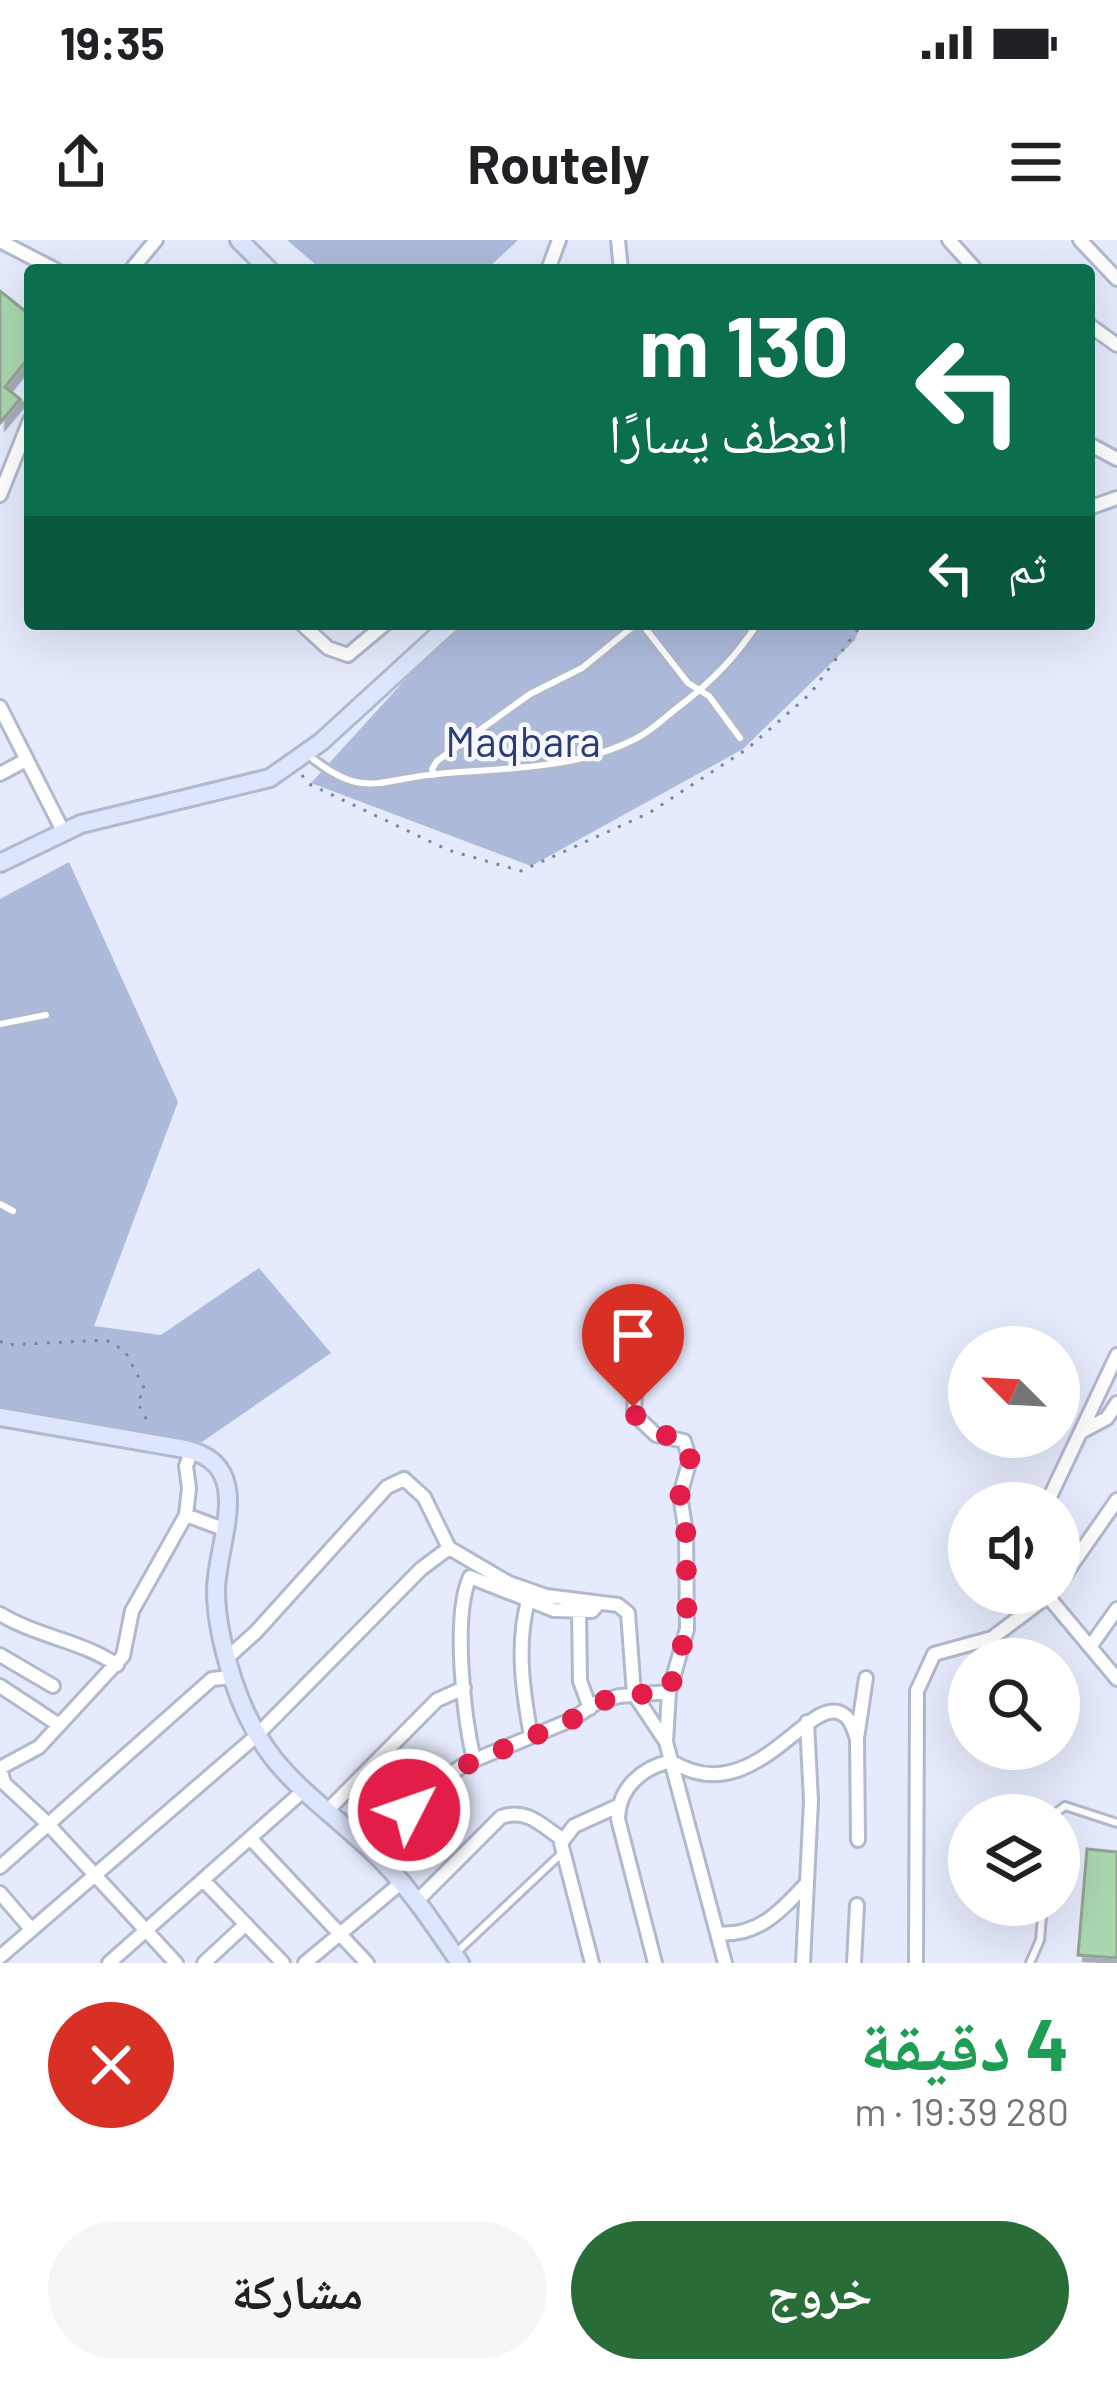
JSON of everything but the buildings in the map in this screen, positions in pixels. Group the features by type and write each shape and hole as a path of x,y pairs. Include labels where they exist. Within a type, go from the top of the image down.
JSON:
{"street":[{"path":"135,264 156,240"},
{"path":"238,240 263,264"},
{"path":"949,240 971,264"},
{"path":"1080,240 1117,279"},
{"path":"0,241 44,264"},
{"path":"0,495 24,435"},
{"path":"308,630 328,648 348,655 379,630"},
{"path":"0,863 64,831 256,783 301,759 443,630"},
{"path":"0,707 64,831"},
{"path":"0,774 26,760"},
{"path":"1058,1482 1117,1354"},
{"path":"652,1364 635,1392 634,1414 656,1435 682,1439 689,1454 680,1495 686,1534 687,1629 669,1692 666,1742 725,1963"},
{"path":"1083,1431 1112,1422 1117,1402"},
{"path":"0,1417 160,1444 211,1459 224,1479 230,1504 216,1585 230,1668 255,1737 303,1791 402,1882 457,1959"},
{"path":"176,1963 4,1783 0,1768 39,1747 117,1665 132,1611 186,1515 186,1466 190,1455 198,1452"},
{"path":"0,1867 230,1668 256,1632 394,1481 406,1480 419,1490 449,1548 518,1587 546,1596 618,1605 628,1613 634,1694 666,1742"},
{"path":"1080,1553 1117,1500"},
{"path":"186,1515 226,1530"},
{"path":"0,1958 255,1737 422,1569 449,1548"},
{"path":"474,1760 465,1722 462,1599 470,1576 554,1610 592,1611 598,1604"},
{"path":"528,1601 523,1676 531,1736"},
{"path":"1090,1647 1117,1609"},
{"path":"579,1611 580,1681 590,1708"},
{"path":"0,1614 34,1633 82,1645 117,1665"},
{"path":"916,1963 920,1677 934,1654 992,1638 1023,1614"},
{"path":"1063,1614 1117,1679"},
{"path":"0,1655 52,1686"},
{"path":"858,1840 857,1739 866,1678"},
{"path":"0,1686 59,1725"},
{"path":"326,1812 436,1700 464,1688"},
{"path":"369,1848 434,1785 474,1760 590,1708 634,1694 669,1692"},
{"path":"562,1846 574,1826 618,1806 647,1768 670,1761 703,1775 738,1771 763,1759 824,1712 840,1712 852,1724 857,1739"},
{"path":"803,1963 811,1801 807,1722"},
{"path":"109,1963 303,1791"},
{"path":"618,1806 655,1963"},
{"path":"417,1901 501,1817 526,1814 562,1846 592,1963"},
{"path":"250,1838 367,1963"},
{"path":"205,1881 283,1963"},
{"path":"305,1963 402,1882"},
{"path":"717,1934 732,1935 775,1918 805,1885"},
{"path":"0,1893 32,1929"},
{"path":"854,1963 857,1905"},
{"path":"204,1963 246,1924"}],"lane":[{"path":"434,775 437,761 530,694 582,668 631,630"},
{"path":"644,630 740,738"},
{"path":"301,759 360,784 381,786 600,754 647,732 701,692 752,630"},
{"path":"0,1024 46,1015"},
{"path":"0,1204 13,1210"},
{"path":"1080,1811 1117,1822"},
{"path":"457,1959 562,1846"},
{"path":"1030,1963 1041,1926"}],"path":[{"path":"301,759 307,783 448,850 521,871 649,813 747,749 810,694 858,630"},
{"path":"0,1341 6,1345 106,1340 125,1351 145,1390 137,1402 160,1444"}],"green space":[{"path":"287,240 518,240 492,264 315,264"},
{"name":"Maqbara","path":"451,630 859,630 855,640 743,749 531,866 311,783"},
{"path":"69,862 178,1102 94,1326 161,1335 259,1268 331,1353 202,1442 0,1410 0,899"}],"route":[{"path":"409,1810 459,1768 571,1720 596,1703 669,1692 687,1629 686,1534 680,1495 689,1454 682,1439 656,1435 637,1418 633,1407"}]}
